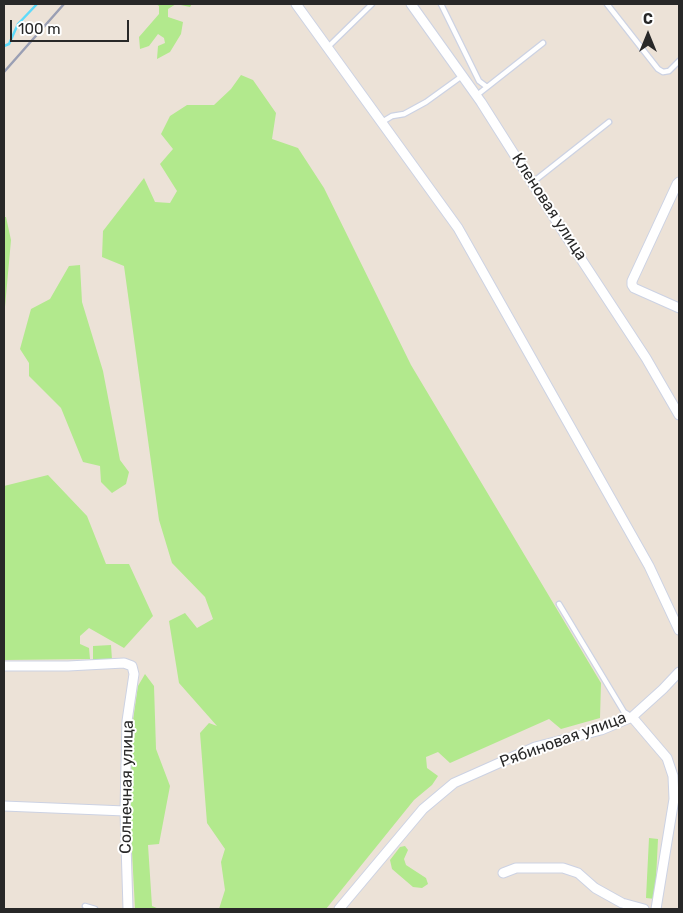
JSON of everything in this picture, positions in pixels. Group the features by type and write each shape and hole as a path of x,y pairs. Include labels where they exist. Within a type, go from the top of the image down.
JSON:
{"street":[{"path":"296,4 458,228 649,566 679,630"},
{"name":"Кленовая улица","path":"412,4 477,95 564,234 646,358 679,415"},
{"path":"679,182 632,285 634,288 679,308"},
{"name":"Солнечная улица","path":"4,666 68,666 124,663 132,666 134,674 127,721 125,811 128,909"},
{"name":"Рябиновая улица","path":"339,909 423,809 454,783 535,747 601,730 632,717 679,672"},
{"path":"632,717 667,758 673,776 674,799 656,909"},
{"path":"4,806 125,811"},
{"path":"503,873 516,868 563,868 578,873 595,888 622,903 644,909"}],"lane":[{"path":"328,47 372,4"},
{"path":"442,4 479,81 487,87"},
{"path":"607,4 658,69 663,72 669,71 679,61"},
{"path":"477,95 543,43"},
{"path":"382,122 392,116 404,114 426,102 463,75"},
{"path":"533,182 609,122"},
{"path":"560,604 624,712 632,717"},
{"path":"85,906 95,909"}],"green space":[{"path":"156,4 176,4 168,9 168,17 183,22 181,34 170,52 157,59 158,46 165,43 164,38 158,34 149,46 140,49 139,37 159,14 159,6"},
{"path":"176,4 192,4 190,7"},
{"path":"241,75 253,80 276,113 272,139 298,148 324,188 411,365 601,683 600,718 561,729 549,719 450,763 438,752 426,757 427,768 438,776 432,785 414,800 326,909 219,909 225,890 221,862 225,849 207,823 200,733 209,723 217,726 179,683 169,621 185,613 197,628 213,619 205,597 172,563 159,520 124,266 102,257 103,231 144,178 155,202 170,203 177,191 160,164 173,149 161,134 170,116 187,105 214,105 231,89"},
{"path":"4,217 6,217 11,240 4,318"},
{"path":"80,265 82,302 103,371 120,460 129,472 126,484 112,493 101,482 100,466 83,462 61,408 29,376 29,363 20,349 31,309 50,299 69,266"},
{"path":"48,475 87,516 106,564 129,564 153,616 124,648 89,628 80,636 80,644 89,648 90,659 4,660 4,486"},
{"path":"111,645 112,660 93,661 93,646"},
{"path":"145,674 154,686 156,749 170,786 159,844 148,845 152,906 159,909 135,909 130,813 131,734 138,686"},
{"path":"649,838 658,839 655,899 646,898"},
{"path":"405,846 408,850 404,859 406,865 426,878 428,884 422,888 413,887 392,869 390,860 400,847"}],"waterway":[{"path":"4,46 9,44 18,24 37,4"}],"railway":[{"path":"4,72 64,4"}]}
